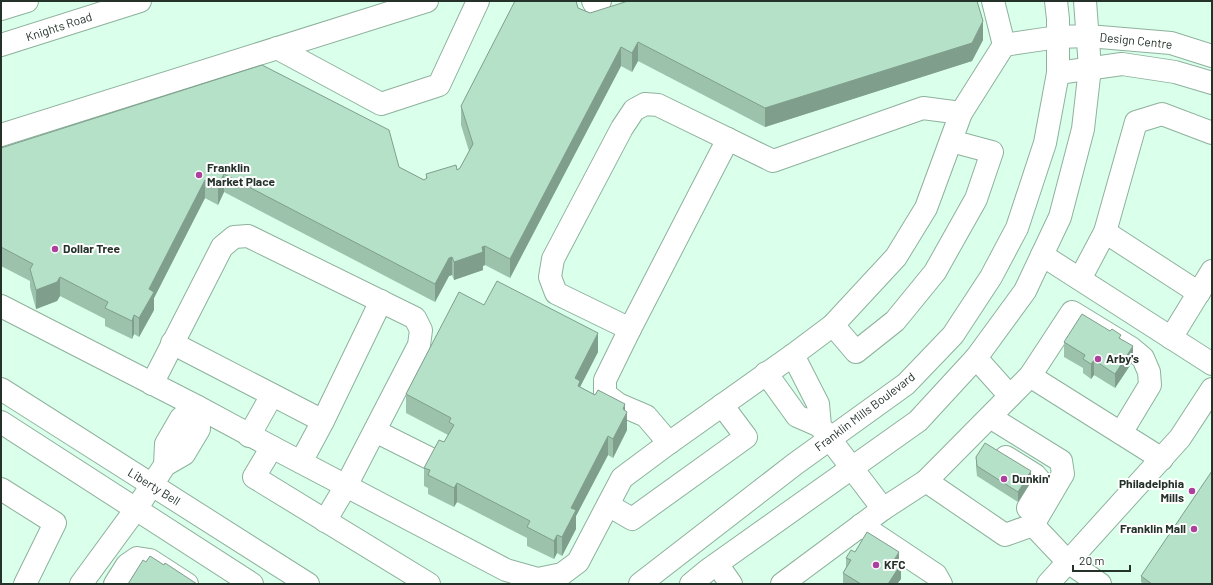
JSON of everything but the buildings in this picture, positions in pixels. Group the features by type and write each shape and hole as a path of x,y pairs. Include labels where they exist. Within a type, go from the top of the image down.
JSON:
{"street":[{"path":"1,9 28,1"},
{"name":"Knights Road","path":"1,45 140,1"},
{"path":"1,135 427,1"},
{"path":"277,48 381,104 439,85 478,1"},
{"path":"593,1 594,3 600,1"},
{"path":"1,306 198,407 249,436 346,486 502,577 538,579 562,574 578,562 622,478 833,325 896,257 926,208 952,141 961,113 1004,45 992,1"},
{"name":"Franklin Mills Boulevard","path":"640,584 789,469 825,433 906,384 953,335 990,277 1017,228 1045,143 1058,73 1058,19 1056,1"},
{"path":"691,584 918,421 976,358 1026,291 1060,218 1083,129 1090,68 1085,1"},
{"name":"Design Centre","path":"1004,45 1058,37 1088,36 1171,43 1212,56"},
{"name":"Design Centre","path":"1058,73 1122,64 1175,72 1212,82"},
{"path":"630,329 556,293 550,277 553,259 622,128 634,110 645,104 658,105 774,161 922,108 961,113"},
{"path":"1080,279 1105,232 1136,122 1162,114 1212,134"},
{"path":"669,443 646,416 618,404 605,394 605,380 728,139"},
{"path":"833,325 856,352 895,321 935,272 976,199 992,152 952,141"},
{"path":"1105,232 1199,293"},
{"path":"152,384 222,246 234,237 248,236 415,318 421,330 419,345 346,486 325,521"},
{"path":"1042,255 1212,364"},
{"path":"1171,338 1212,271"},
{"path":"301,462 323,421 381,301"},
{"path":"786,583 883,508 926,481 1030,376 1072,312 1131,348 1143,358 1149,372 1150,385 1121,434"},
{"path":"172,343 323,421"},
{"path":"793,355 818,404 825,433"},
{"path":"976,358 1010,396"},
{"path":"766,373 797,416 825,433 883,508"},
{"path":"1030,376 1162,459"},
{"name":"Liberty Bell","path":"1,389 308,584"},
{"path":"1048,584 1180,438 1212,389"},
{"path":"249,436 272,395"},
{"path":"608,505 632,519 746,437 722,405"},
{"path":"81,584 136,509 165,465 166,444 181,418 198,407"},
{"path":"926,481 1005,535 1033,525 1063,474 1061,461 990,416"},
{"path":"1,422 252,584"},
{"path":"375,431 431,459"},
{"path":"972,435 1035,475 1041,482 1040,488 1027,509 997,529"},
{"path":"272,447 254,477 429,584"},
{"path":"1,489 55,523 25,584"},
{"path":"861,525 936,575 941,584"},
{"path":"1033,525 1068,562 1100,584"},
{"path":"115,584 127,565 137,558 150,560 187,584"},
{"path":"717,564 730,584"}],"place":[{"name":"Franklin Market Place","path":"199,175"},
{"name":"Dollar Tree","path":"55,249"},
{"name":"Arby's","path":"1098,359"},
{"name":"Dunkin'","path":"1004,479"},
{"name":"Philadelphia Mills","path":"1192,491"},
{"name":"Franklin Mall","path":"1194,529"},
{"name":"KFC","path":"876,565"}]}
